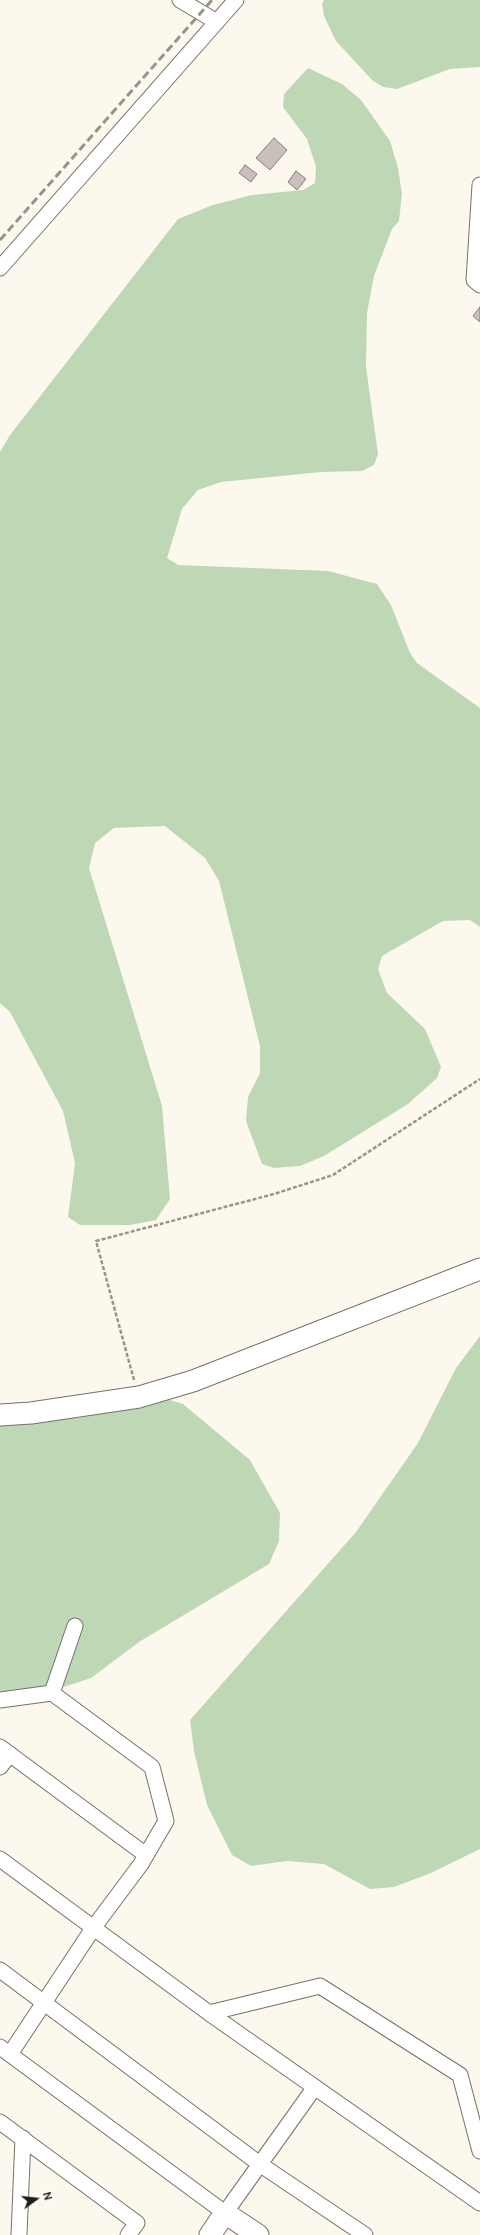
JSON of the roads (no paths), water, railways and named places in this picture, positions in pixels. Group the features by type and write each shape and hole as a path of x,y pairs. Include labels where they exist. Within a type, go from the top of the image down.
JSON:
{"street":[{"path":"180,0 217,22"},
{"path":"0,268 236,0"},
{"path":"480,185 474,280 480,285"},
{"path":"0,1415 31,1413 139,1397 193,1381 480,1269"},
{"path":"52,1693 75,1626"},
{"path":"0,1700 52,1693 152,1768 166,1821 146,1855 94,1927 45,2003 5,2050 225,2213 258,2235"},
{"path":"0,1768 5,1750 146,1855"},
{"path":"0,1859 209,2013 480,2203"},
{"path":"0,1970 261,2165 365,2235"},
{"path":"209,2013 320,1986 460,2075 480,2150"},
{"path":"210,2235 315,2087"},
{"path":"0,2122 137,2223 128,2235"},
{"path":"19,2235 23,2138"}],"railway":[{"path":"0,240 212,0"}]}
